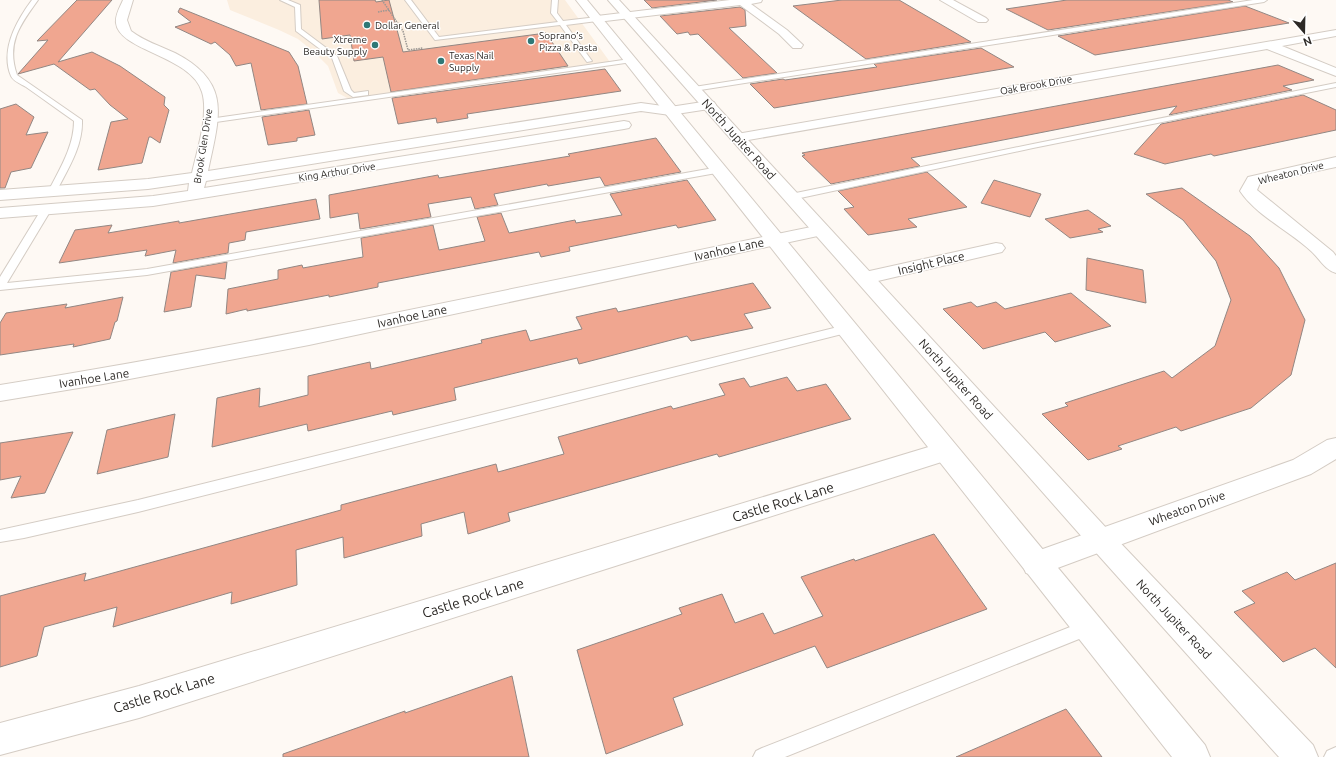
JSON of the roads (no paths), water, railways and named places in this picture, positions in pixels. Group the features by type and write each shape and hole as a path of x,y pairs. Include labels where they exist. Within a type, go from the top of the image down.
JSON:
{"street":[{"name":"Brook Glen Drive","path":"128,0 122,13 122,24 126,32 136,39 167,53 186,64 209,91 209,121 195,194"},
{"path":"581,0 597,19 621,56 670,111 719,170 1193,757"},
{"name":"North Jupiter Road","path":"613,0 1100,539 1301,757"},
{"path":"597,19 757,0"},
{"path":"945,0 982,20"},
{"path":"742,2 783,32 797,45"},
{"name":"Oak Brook Drive","path":"737,138 1336,33"},
{"path":"1268,45 1336,72"},
{"name":"King Arthur Drive","path":"0,196 148,184 641,107 670,111 709,105"},
{"name":"King Arthur Drive","path":"0,213 153,201 639,123 650,121 670,111"},
{"name":"Wheaton Drive","path":"1336,162 1254,180 1248,191 1259,203 1304,235 1328,257 1336,267"},
{"name":"Ivanhoe Lane","path":"0,393 232,354 821,230"},
{"name":"Insight Place","path":"865,278 996,248"},
{"name":"Wheaton Drive","path":"1036,564 1100,539 1302,467 1336,447"},
{"name":"Castle Rock Lane","path":"0,739 139,702 945,451"}],"lane":[{"path":"35,0 18,22 3,52 14,76 78,120 79,128 70,156 52,192"},
{"path":"283,0 298,6 298,30 335,57 348,91 353,95 621,56"},
{"path":"408,0 437,39 597,19"},
{"path":"555,0 554,13 589,61"},
{"path":"694,89 1249,1 1264,0"},
{"path":"209,121 621,56"},
{"path":"791,197 1033,146 1336,85"},
{"path":"0,287 147,272 719,170"},
{"path":"0,287 46,210"},
{"path":"0,536 24,532 146,504 846,329"},
{"path":"762,757 1088,628"}],"place":[{"name":"Dollar General","path":"367,25"},
{"name":"Soprano’s Pizza & Pasta","path":"531,41"},
{"name":"Xtreme Beauty Supply","path":"375,45"},
{"name":"Texas Nail Supply","path":"441,61"}]}
